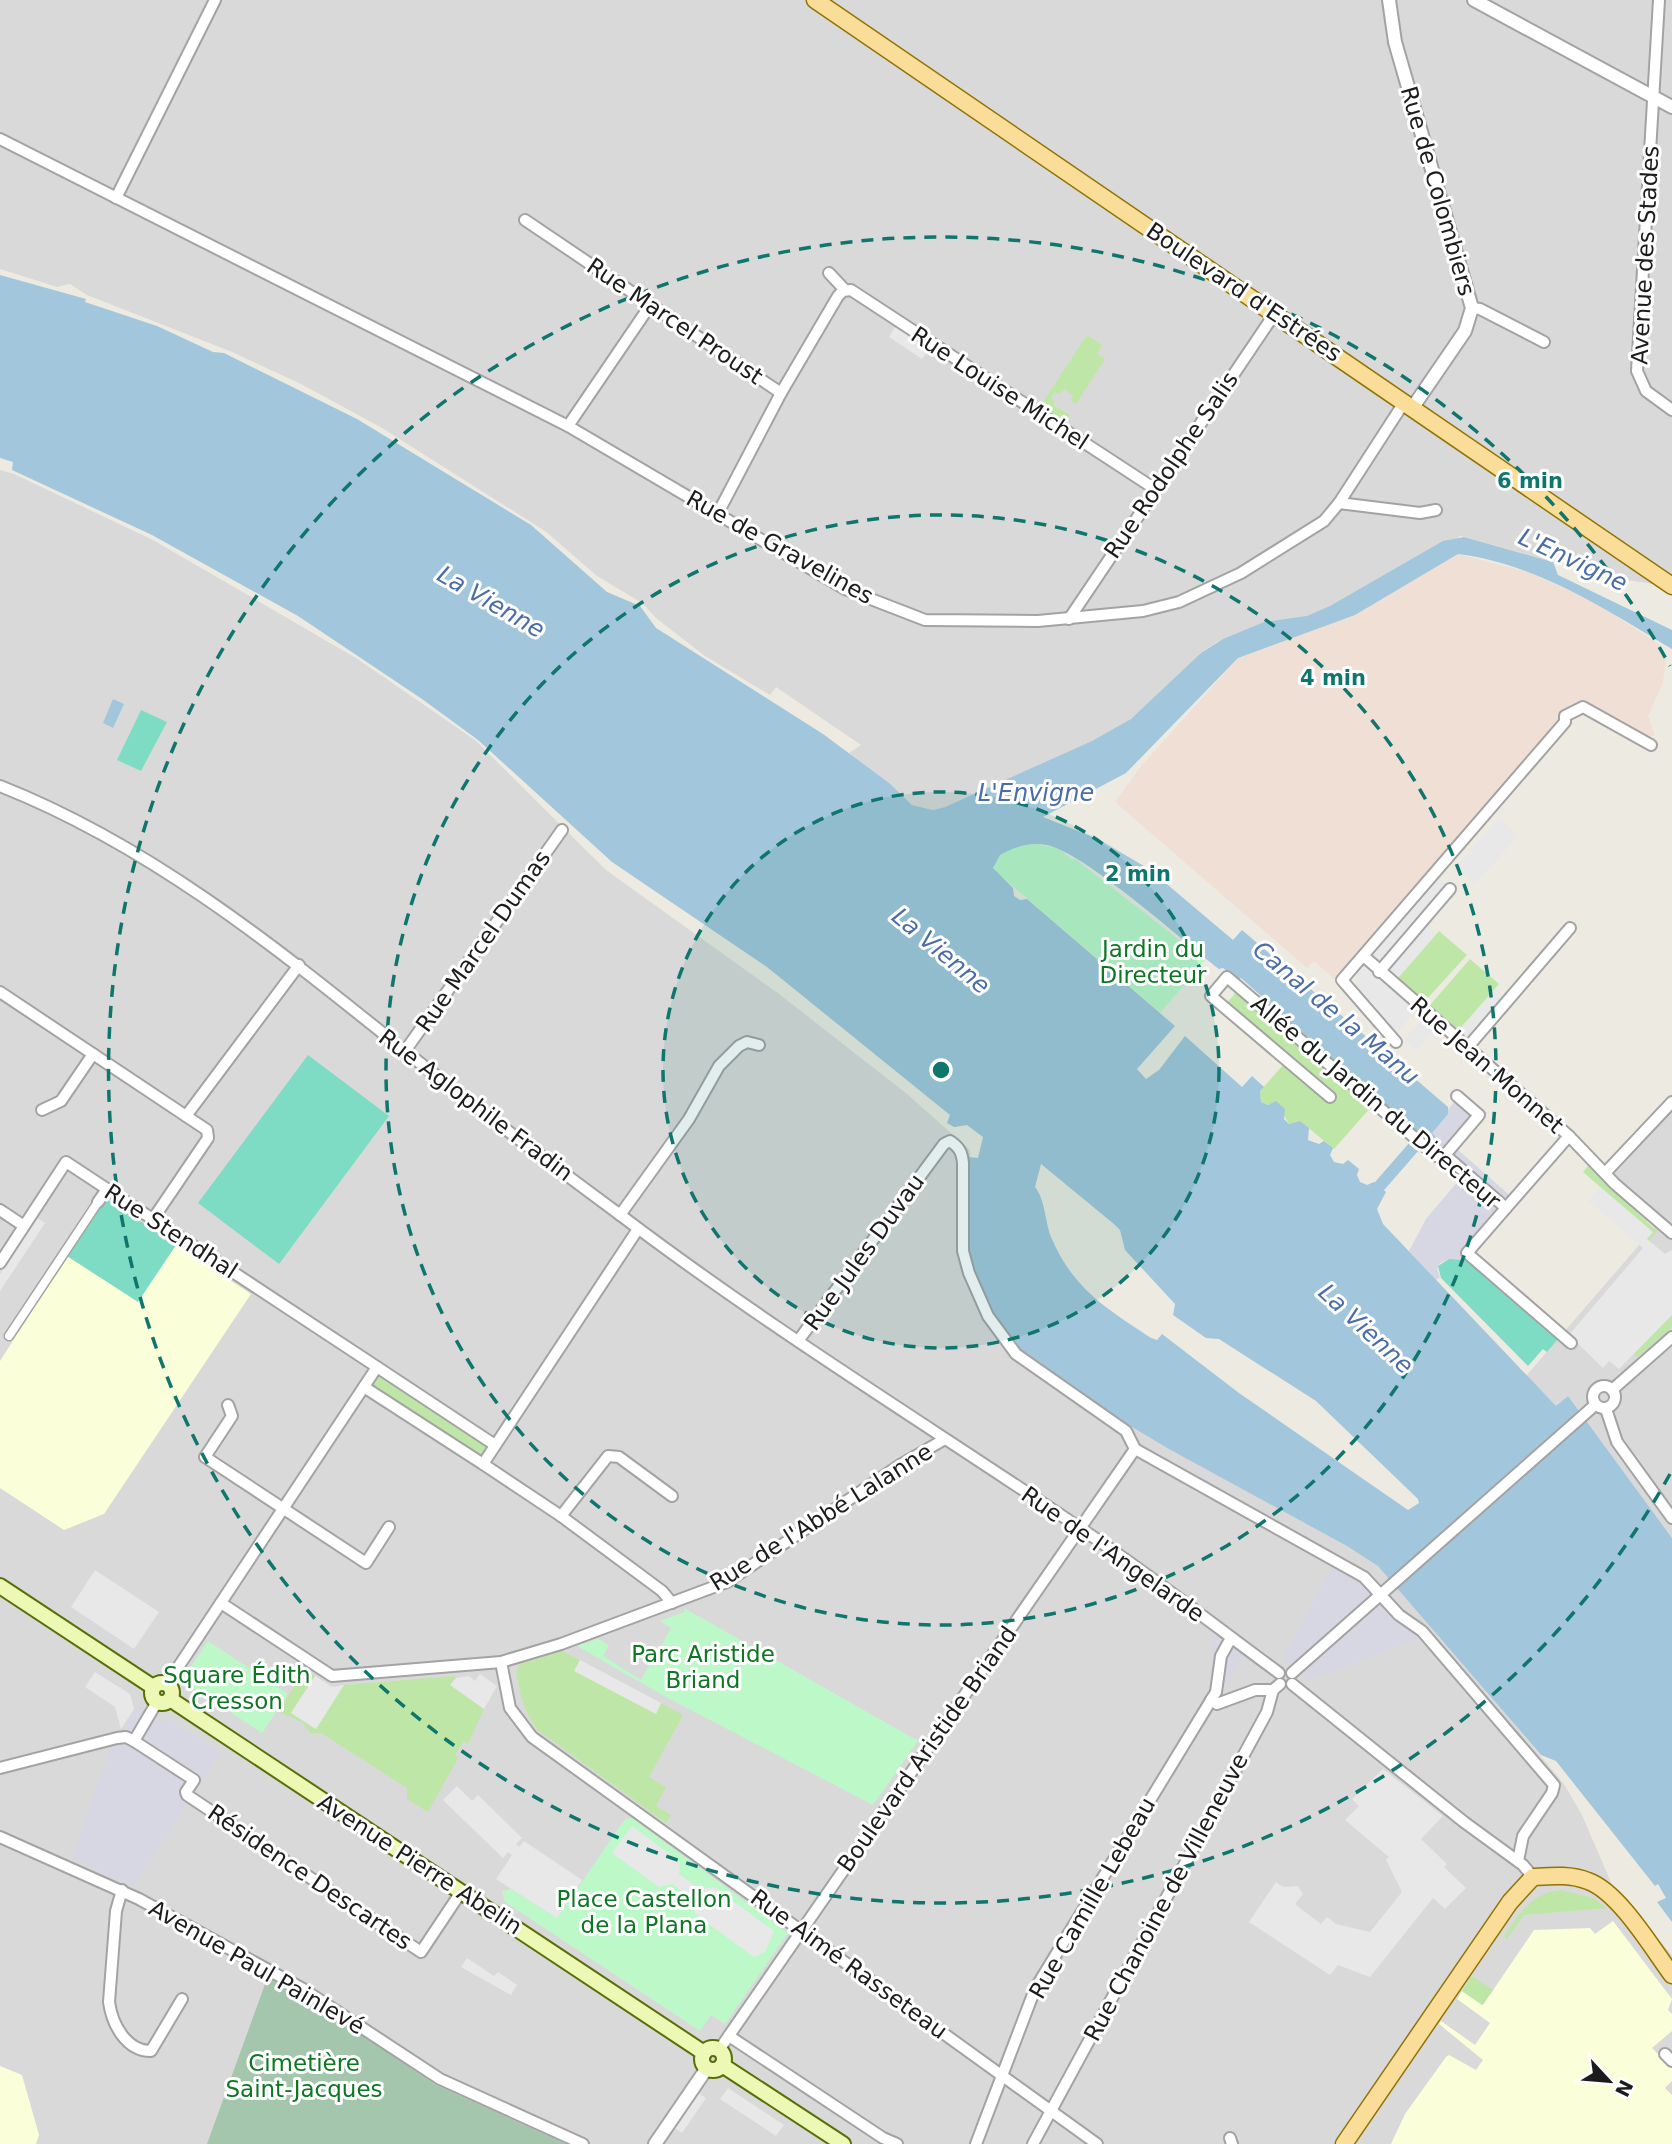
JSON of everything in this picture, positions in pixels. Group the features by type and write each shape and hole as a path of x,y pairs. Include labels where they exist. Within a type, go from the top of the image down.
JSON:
{"main road":[{"name":"Boulevard d'Estrées","path":"815,0 1672,586"},
{"name":"Avenue Pierre Abelin","path":"0,1586 843,2144"},
{"path":"1344,2144 1510,1902 1533,1877 1570,1876 1590,1881 1606,1891 1672,1975"}],"street":[{"path":"116,198 215,0"},
{"name":"Rue de Colombiers","path":"1389,0 1395,42 1472,308 1465,331 1409,404"},
{"path":"1474,0 1672,107"},
{"name":"Avenue des Stades","path":"1659,0 1637,371 1646,391 1672,410"},
{"name":"Rue de Gravelines","path":"0,139 568,426 845,589 914,618 948,622 1069,619 1143,611 1179,602 1241,573 1324,521 1409,404"},
{"name":"Rue Marcel Proust","path":"525,220 781,393 718,513"},
{"name":"Rue Louise Michel","path":"829,274 845,290 854,292 1155,489"},
{"path":"781,393 838,296 845,290"},
{"path":"568,426 651,304"},
{"path":"1472,308 1480,309 1544,342"},
{"name":"Rue Rodolphe Salis","path":"1069,619 1275,313"},
{"path":"1339,503 1420,513 1436,510"},
{"path":"1396,1042 1342,980 1565,722 1565,716 1583,707 1651,745"},
{"name":"Rue Aglophile Fradin","path":"0,786 87,827 154,865 299,965 405,1051 638,1229 798,1341 945,1439"},
{"name":"Rue Marcel Dumas","path":"405,1051 562,830"},
{"path":"1379,972 1450,889"},
{"path":"1467,1048 1570,928"},
{"name":"Rue Jean Monnet","path":"1367,959 1569,1136 1606,1172 1615,1185 1672,1233"},
{"path":"186,1116 299,965"},
{"name":"Allée du Jardin du Directeur","path":"1330,1097 1211,996 1227,978 1427,1149 1436,1156 1445,1155 1506,1208 1467,1253 1571,1343"},
{"path":"0,992 207,1130 208,1138 153,1219"},
{"path":"620,1215 689,1119 719,1066 739,1046 747,1042 759,1045"},
{"path":"41,1110 61,1101 93,1054"},
{"path":"1445,1155 1479,1115 1457,1096"},
{"path":"1606,1172 1672,1102"},
{"path":"1506,1208 1569,1136"},
{"name":"Rue Jules Duvau","path":"798,1341 929,1163 944,1144 950,1141 962,1154 963,1251 977,1294 1001,1337 1033,1368 1126,1431 1135,1449"},
{"name":"Rue Stendhal","path":"0,1263 66,1162 495,1445"},
{"path":"9,1336 107,1189"},
{"path":"0,1210 24,1226"},
{"path":"483,1464 638,1229"},
{"path":"1612,1390 1672,1338"},
{"path":"0,1768 117,1738 127,1737 134,1741 162,1693 377,1367"},
{"path":"1292,1679 1381,1594 1586,1413 1601,1407 1615,1401 1612,1390 1606,1386 1596,1389 1592,1395 1601,1407 1616,1442 1671,1513"},
{"path":"363,1387 561,1516 662,1591 672,1603"},
{"path":"228,1405 232,1416 205,1457 366,1563 389,1527"},
{"name":"Rue de l'Angelarde","path":"945,1439 1079,1527 1231,1638 1277,1682"},
{"name":"Rue de l'Abbé Lalanne","path":"221,1603 332,1676 501,1662 561,1644 727,1582 900,1465 945,1439"},
{"path":"1135,1449 1357,1572 1399,1615 1422,1631 1554,1785 1552,1793 1523,1836 1518,1861"},
{"name":"Boulevard Aristide Briand","path":"655,2144 1135,1449"},
{"path":"561,1516 608,1456 619,1457 672,1496"},
{"path":"1231,1638 1221,1656 1213,1696 1217,1704 1277,1682 1285,1670 1292,1679 1464,1822 1518,1861 1533,1877"},
{"name":"Rue Aimé Rasseteau","path":"501,1662 510,1708 532,1737 1097,2144"},
{"name":"Rue Chanoine de Villeneuve","path":"1033,2144 1266,1712 1277,1682"},
{"name":"Rue Camille Lebeau","path":"976,2144 1035,1989 1213,1696"},
{"name":"Résidence Descartes","path":"134,1741 194,1780 186,1792 187,1795 421,1952 461,1892"},
{"name":"Avenue Paul Painlevé","path":"0,1837 122,1890 303,1989 440,2079 583,2144"},
{"path":"122,1890 116,1911 110,2016 119,2032 131,2044 144,2051 151,2051 182,1999"},
{"path":"729,2035 883,2138 897,2144"}],"shaded area":[{"path":"0,0 1672,0 1672,587 1608,577 1461,536 1444,544 1442,542 1347,599 1295,622 1264,622 1217,642 1201,653 1182,677 1116,731 945,807 933,810 912,805 849,753 861,745 776,687 770,695 705,656 656,618 642,603 597,576 545,531 382,428 301,384 232,352 87,295 70,284 57,287 0,269"},
{"path":"895,327 928,349 922,359 889,337"},
{"path":"0,470 14,474 153,540 356,658 475,740 606,870 779,994 907,1094 970,1150 974,1237 1377,1559 1564,1784 1582,1815 1613,1887 1672,1955 1672,2144 0,2144"},
{"path":"1458,554 1528,572 1594,602 1659,644 1666,659 1663,682 1648,716 1655,736 1638,735 1583,705 1564,714 1334,979 1314,961 1307,968 1115,802 1142,765 1238,658 1355,615"},
{"path":"1499,818 1519,835 1475,884 1456,867"},
{"path":"1440,878 1456,891 1427,925 1436,934 1391,986 1417,1009 1395,1035 1358,994 1355,971 1371,954 1374,955"},
{"path":"1495,989 1505,999 1470,1039 1459,1030"},
{"path":"1424,1018 1436,1028 1416,1051 1405,1042"},
{"path":"1462,1091 1487,1113 1457,1149 1514,1199 1461,1260 1449,1259 1440,1263 1437,1269 1440,1277 1436,1280 1409,1251 1426,1219 1459,1180 1425,1151 1431,1133"},
{"path":"1672,1102 1672,1538 1568,1396 1556,1407 1526,1376 1659,1222 1603,1173"},
{"path":"1600,1187 1653,1232 1647,1239 1665,1254 1672,1250 1672,1315 1619,1369 1609,1361 1603,1368 1569,1335 1643,1248 1588,1201"},
{"path":"37,1218 45,1223 0,1291 0,1274"},
{"path":"176,1245 251,1294 104,1514 64,1530 0,1488 0,1361 67,1256 138,1301"},
{"path":"1333,1566 1365,1584 1419,1638 1307,1681 1297,1668 1282,1660"},
{"path":"95,1570 159,1612 134,1649 71,1607"},
{"path":"1212,1634 1244,1655 1221,1694 1211,1690"},
{"path":"580,1660 661,1703 656,1714 574,1671"},
{"path":"95,1672 130,1694 134,1709 121,1729 115,1707 85,1687"},
{"path":"480,1674 497,1686 484,1709 450,1685 456,1678 469,1676 475,1681"},
{"path":"315,1676 332,1687 344,1685 316,1729 291,1713"},
{"path":"139,1706 156,1719 168,1719 220,1753 133,1887 72,1858 111,1747"},
{"path":"1383,1769 1443,1816 1421,1839 1447,1864 1444,1867 1466,1888 1445,1909 1433,1898 1370,1977 1338,1965 1330,1975 1249,1922 1276,1882 1283,1887 1298,1886 1303,1894 1295,1904 1321,1924 1327,1917 1336,1924 1370,1932 1402,1892 1386,1860 1389,1857 1345,1820 1359,1806 1352,1799"},
{"path":"457,1786 472,1801 478,1795 522,1838 516,1844 519,1847 524,1841 582,1880 557,1918 496,1879 512,1855 508,1852 503,1858 443,1800"},
{"path":"632,1826 680,1862 679,1874 700,1889 714,1887 774,1931 765,1952 754,1957 695,1914 692,1899 672,1884 659,1887 612,1853"},
{"path":"1613,1921 1672,1999 1668,2010 1672,2014 1672,2031 1652,2048 1672,2068 1672,2081 1665,2088 1672,2095 1672,2144 1391,2144 1405,2114 1446,2057 1449,2055 1476,2070 1483,2060 1439,2024 1441,2021 1475,2045 1490,2023 1457,1999 1462,1991 1483,2005 1534,1930 1590,1928 1595,1934"},
{"path":"467,1958 494,1976 498,1972 517,1985 511,1995 461,1967"},
{"path":"0,2066 22,2075 39,2135 36,2144 0,2144"},
{"path":"728,2088 784,2125 776,2136 720,2099"},
{"path":"697,2092 706,2098 682,2133 673,2127"}],"green space":[{"path":"1087,335 1102,345 1097,354 1105,359 1076,404 1071,400 1073,396 1065,389 1059,394 1055,392 1051,398 1055,401 1053,405 1070,415 1065,422 1041,405"},
{"path":"141,710 167,722 141,771 117,760"},
{"name":"Jardin du Directeur","path":"1038,844 1059,849 1073,860 1074,858 1205,960 1160,1013 994,870 994,863 1002,853 1024,845"},
{"path":"1439,931 1467,955 1425,1001 1398,978"},
{"path":"1470,959 1499,984 1459,1030 1430,1005"},
{"path":"1237,991 1372,1106 1334,1149 1300,1121 1289,1124 1276,1102 1268,1105 1261,1102 1260,1091 1290,1057 1227,1003"},
{"path":"308,1055 389,1116 279,1264 198,1203"},
{"path":"1588,1166 1657,1231 1649,1241 1647,1239 1652,1232 1583,1172"},
{"path":"105,1198 176,1245 138,1302 67,1256"},
{"path":"1463,1258 1558,1339 1547,1352 1543,1349 1528,1366 1441,1278 1438,1266 1449,1259"},
{"path":"1672,1315 1672,1327 1637,1357 1633,1353"},
{"path":"380,1374 487,1445 481,1456 372,1386"},
{"name":"Parc Aristide Briand","path":"684,1608 918,1741 873,1805 666,1697 577,1646 598,1639 609,1645 603,1656 641,1680 671,1628 660,1621 685,1612"},
{"name":"Square Édith Cresson","path":"208,1641 288,1694 262,1733 186,1683 184,1677"},
{"path":"562,1651 580,1660 575,1671 656,1713 661,1703 683,1715 649,1777 666,1787 656,1806 671,1815 666,1823 539,1731 529,1717 516,1671 520,1664"},
{"path":"306,1669 315,1676 291,1713 315,1729 344,1685 453,1676 456,1678 451,1685 484,1709 468,1744 464,1741 455,1755 458,1758 428,1812 407,1799 407,1788 321,1733 311,1734 303,1723 278,1711"},
{"name":"Place Castellon de la Plana","path":"632,1818 788,1933 725,2024 711,2015 700,2031 505,1902 502,1891 511,1889 557,1918 625,1819"},
{"path":"1562,1890 1593,1898 1607,1908 1524,1915 1507,1939 1504,1936 1521,1912 1535,1899"},
{"name":"Cimetière Saint-Jacques","path":"268,1976 296,1990 436,2085 566,2144 207,2144"},
{"path":"1472,1976 1493,1990 1482,2005 1462,1991"}],"water":[{"path":"0,275 86,299 85,302 157,326 213,352 224,353 357,419 531,525 607,592 640,606 656,628 823,734 889,783 912,805 933,810 1092,741 1131,719 1201,653 1223,639 1264,622 1307,616 1330,606 1443,541 1464,537 1553,562 1558,575 1672,630 1672,649 1596,604 1543,578 1487,559 1458,554 1355,615 1238,658 1126,773 1043,817 1098,839 1149,869 1233,940 1242,930 1448,1107 1448,1114 1432,1133 1437,1138 1430,1146 1241,978 1238,980 1223,968 1219,969 1109,880 1085,864 1064,851 1034,844 1000,855 993,868 1013,888 1014,896 1020,900 1027,899 1175,1026 1137,1069 1146,1079 1159,1070 1185,1036 1242,1087 1252,1076 1264,1087 1260,1091 1261,1102 1268,1105 1276,1101 1285,1109 1284,1119 1289,1124 1300,1121 1309,1128 1308,1140 1319,1144 1324,1141 1333,1148 1330,1155 1334,1162 1343,1164 1348,1160 1359,1169 1357,1175 1360,1182 1367,1185 1374,1182 1386,1192 1377,1209 1383,1224 1556,1406 1568,1396 1672,1538 1672,1922 1657,1902 1666,1898 1658,1884 1655,1886 1556,1761 1541,1755 1378,1566 1102,1409 1025,1355 1004,1331 979,1288 968,1252 968,1157 978,1158 983,1137 967,1125 954,1127 947,1123 950,1115 767,967 612,862 478,740 422,699 298,616 152,535 12,470 13,462 0,458","holes":["1041,1164 1120,1230 1125,1250 1175,1304 1173,1315 1206,1338 1219,1339 1316,1401 1418,1499 1419,1503 1408,1510 1239,1393 1162,1334 1157,1340 1151,1338 1092,1296 1070,1270 1051,1237 1043,1204 1035,1187"]},
{"path":"113,699 124,704 113,728 103,723"}],"waterway":[{"path":"1370,1197 1425,1134"}],"water label":[{"name":"L'Envigne","path":"1573,560"},
{"name":"La Vienne","path":"491,602"},
{"name":"L'Envigne","path":"1036,793"},
{"name":"La Vienne","path":"941,951"},
{"name":"Canal de la Manu","path":"1336,1013"},
{"name":"La Vienne","path":"1366,1329"}]}
